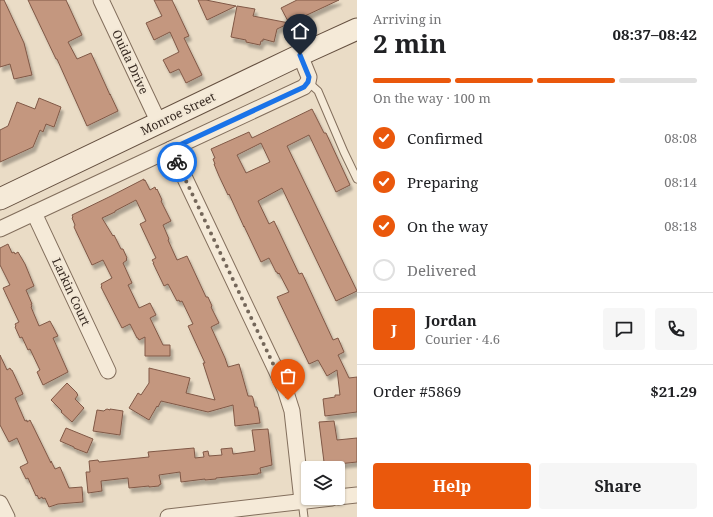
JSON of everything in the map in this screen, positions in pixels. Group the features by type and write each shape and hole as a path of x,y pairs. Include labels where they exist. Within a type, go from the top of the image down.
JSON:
{"main road":[{"name":"Monroe Street","path":"0,199 357,28"}],"street":[{"name":"Ouida Drive","path":"101,0 159,123"},
{"path":"0,229 304,87 308,82 309,77 300,55"},
{"path":"171,149 285,389 292,411 301,493"},
{"name":"Larkin Court","path":"34,213 108,371"},
{"path":"345,496 357,495"},
{"path":"168,517 301,502"},
{"path":"0,503 7,517"}],"lane":[{"path":"308,82 318,91 357,179"},
{"path":"302,505 304,517"}],"building":[{"path":"0,0 4,0 24,43 32,75 14,79 10,64 0,67"},
{"path":"28,0 66,0 82,35 68,42 77,59 91,53 118,111 87,126 57,59"},
{"path":"154,0 172,0 189,36 184,38 202,75 186,83 179,69 170,73 163,60 179,52 170,32 154,40 146,23 162,16"},
{"path":"198,0 206,0 236,6 207,20"},
{"path":"297,0 339,0 277,29 274,42 263,39 260,45 231,37 237,6 255,9 253,16 289,23 281,8"},
{"path":"39,98 61,107 54,127 46,124 43,132 40,130 33,147 0,162 0,130 8,126 17,102 35,109"},
{"path":"312,109 324,133 326,133 350,185 336,192 309,135 287,146 357,291 336,301 282,188 258,201 269,224 274,221 299,274 302,273 333,340 338,338 344,352 338,355 349,378 357,377 357,412 325,416 323,399 340,395 337,370 327,376 318,360 309,364 277,297 289,292 269,258 261,262 214,164 213,159 215,158 211,149 249,132 252,138","holes":["261,143 270,162 246,173 237,155"]},
{"path":"144,179 150,190 155,187 156,190 157,189 171,221 163,225 169,239 168,240 177,260 187,256 206,297 208,297 219,323 211,327 228,367 239,364 248,396 252,396 255,407 257,407 260,423 235,426 233,405 208,412 161,401 149,420 129,408 138,393 141,395 149,383 149,368 190,378 186,393 215,400 203,363 205,363 188,326 193,324 182,301 177,301 168,284 164,286 153,263 152,260 156,258 140,224 146,221 136,200 102,218 113,236 114,235 121,249 123,249 127,258 127,260 123,263 132,283 128,285 139,308 150,303 156,315 150,318 163,345 170,345 170,356 145,356 145,337 139,340 130,324 122,328 101,287 101,284 112,278 103,260 92,265 74,227 75,225 72,215"},
{"path":"8,244 12,253 14,252 15,254 18,252 25,264 34,286 26,290 32,304 31,307 39,326 50,321 58,336 53,338 68,372 43,385 37,372 40,370 30,349 28,350 15,327 15,324 19,322 3,288 10,285 0,265 0,248"},
{"path":"0,355 7,370 10,368 12,370 23,394 15,398 25,421 27,420 27,422 30,420 51,463 51,461 55,469 60,467 69,488 82,487 83,502 58,504 49,507 45,498 43,499 42,497 39,499 37,495 36,496 28,478 26,479 20,467 28,463 17,438 9,442 0,425"},
{"path":"67,383 77,393 78,395 75,399 84,408 72,422 51,400"},
{"path":"107,409 123,411 120,435 93,431 97,410 104,411"},
{"path":"334,421 337,440 357,438 357,462 345,463 345,461 324,461 319,422"},
{"path":"66,428 93,439 87,453 60,441"},
{"path":"268,429 272,465 260,468 261,473 181,482 180,472 159,475 161,484 159,486 129,488 128,478 101,481 102,491 88,493 86,472 90,472 89,461 98,460 99,462 149,457 148,452 194,448 195,458 204,457 203,452 208,451 209,456 222,455 221,449 232,448 233,454 255,451 252,430"}],"way so far":[{"path":"177,162 285,389 288,400"}],"route":[{"path":"177,162 171,149 304,87 308,82 309,77 300,55"}]}
